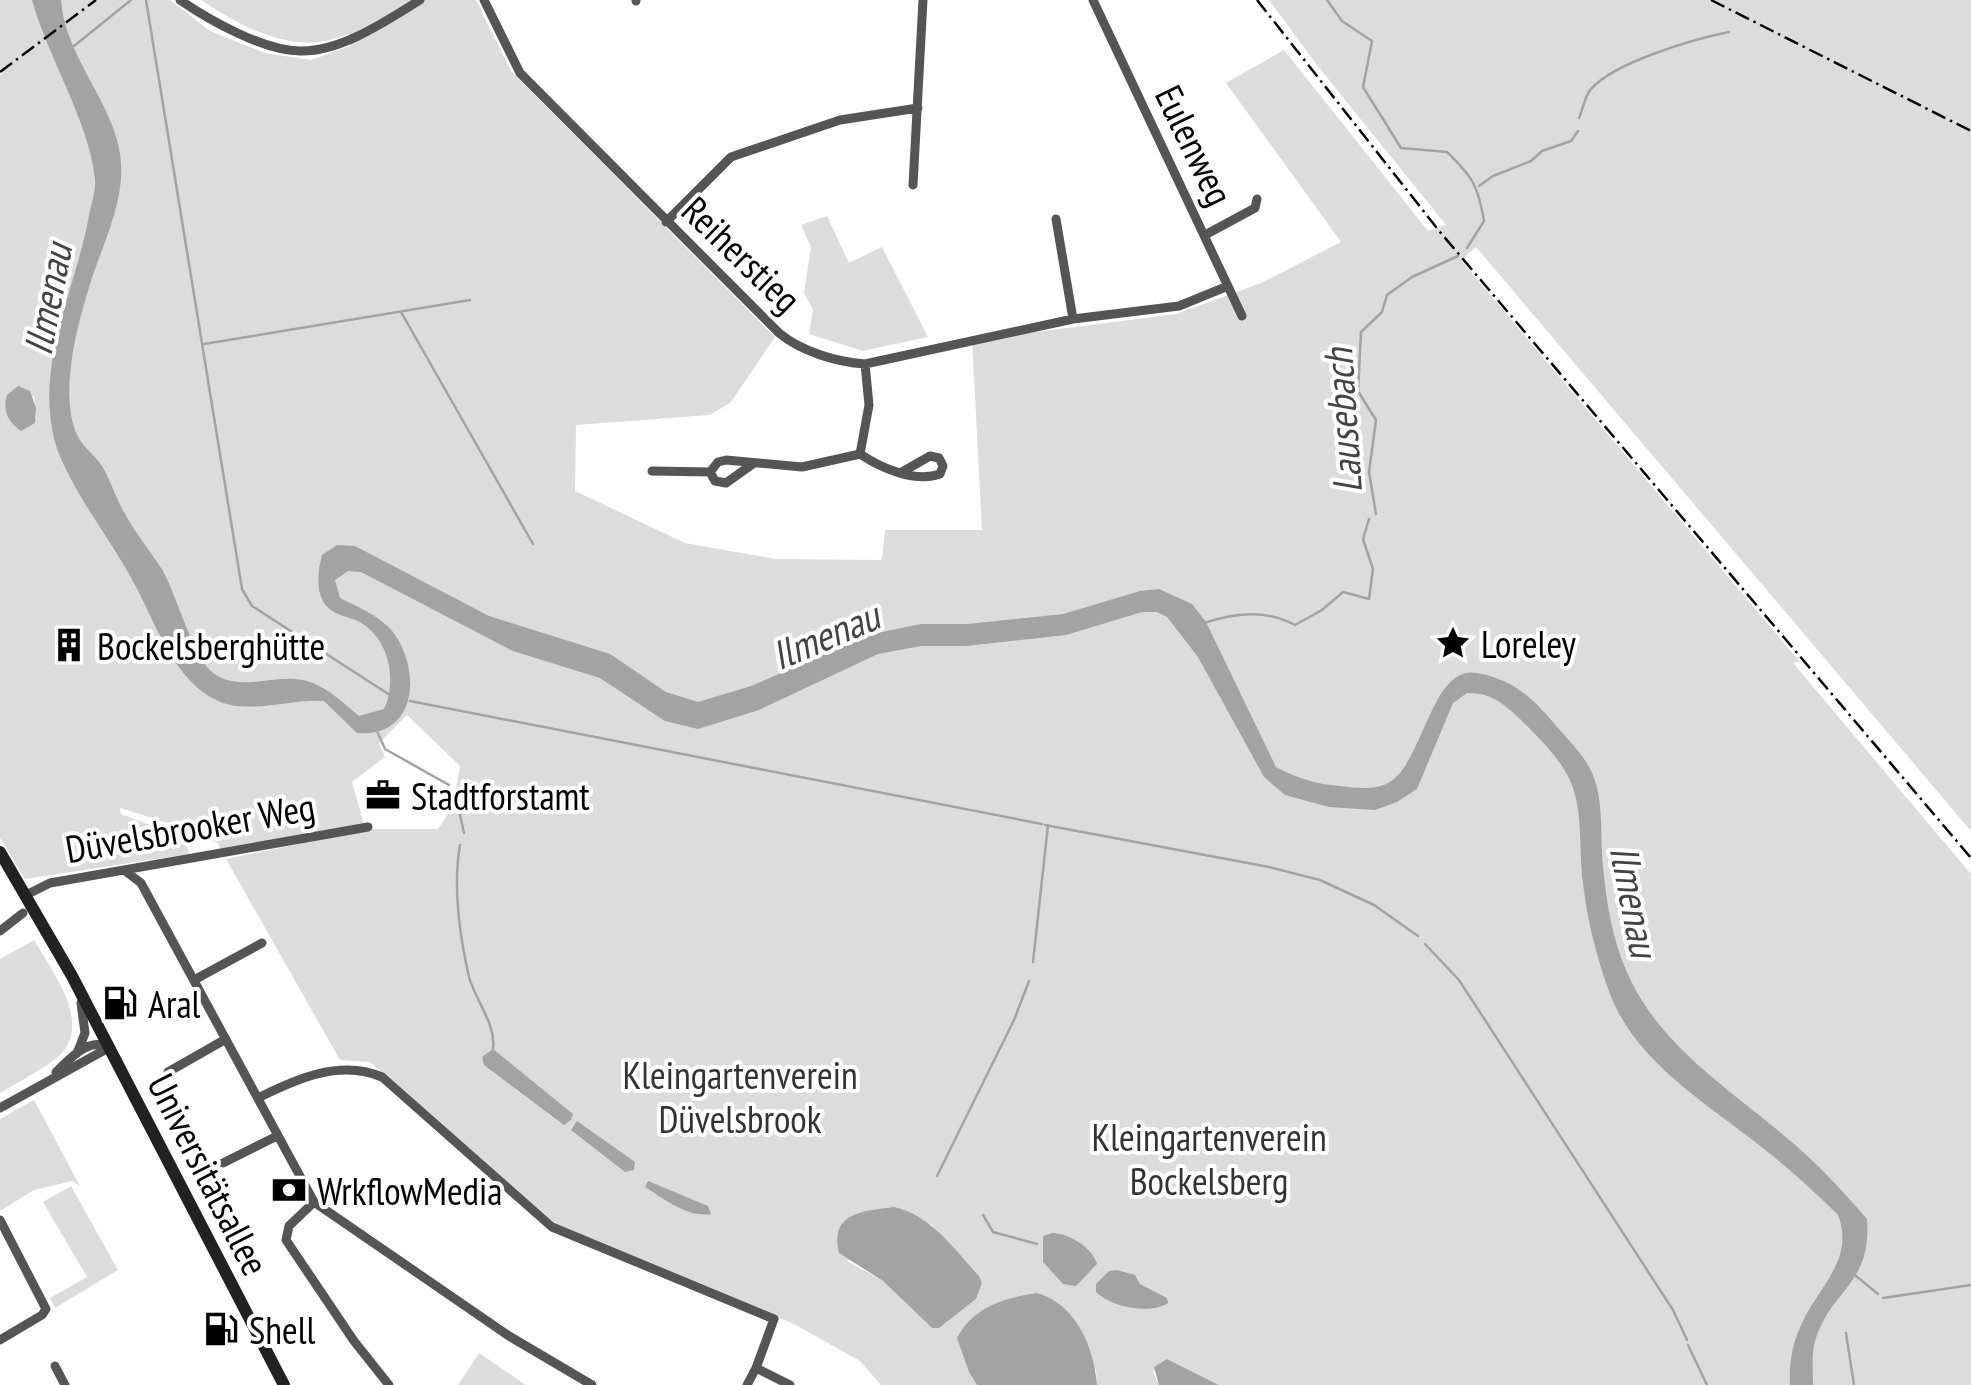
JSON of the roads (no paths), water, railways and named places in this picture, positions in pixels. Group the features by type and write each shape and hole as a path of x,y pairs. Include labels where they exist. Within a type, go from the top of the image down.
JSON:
{"main road":[{"name":"Universitätsallee","path":"0,852 110,1048 284,1385"}],"street":[{"path":"180,0 222,27 300,51 317,50 360,34 420,0"},
{"name":"Reiherstieg","path":"484,0 520,74 789,341 848,363 866,364 1073,319 1179,306 1228,286"},
{"path":"913,185 923,0"},
{"name":"Eulenweg","path":"1092,0 1242,316"},
{"path":"666,222 731,158 840,120 918,108"},
{"path":"1205,235 1255,208 1257,199"},
{"path":"1056,219 1073,319"},
{"path":"860,454 869,405 866,364"},
{"path":"710,472 718,462 726,460 802,466 860,454 875,464 902,472"},
{"path":"710,472 715,481 726,483 746,465 754,463"},
{"path":"652,471 710,472"},
{"name":"Düvelsbrooker Weg","path":"26,896 50,883 368,827"},
{"path":"124,870 141,883 314,1202 509,1336 592,1385"},
{"path":"0,931 23,913"},
{"path":"194,980 262,943"},
{"name":"Universitätsallee","path":"76,1054 84,1032 79,990"},
{"path":"168,1072 226,1039"},
{"path":"46,1080 95,1043 110,1048"},
{"path":"0,1108 110,1048"},
{"path":"258,1098 310,1076 364,1070 392,1086 562,1233 774,1318 747,1385"},
{"path":"223,1163 277,1136"},
{"path":"314,1202 288,1226 286,1240 388,1385"},
{"path":"0,1220 46,1308 42,1315 0,1340"},
{"path":"54,1366 65,1385"},
{"path":"756,1368 790,1385"}],"waterway":[{"path":"74,46 131,0"},
{"path":"146,0 242,589 252,606 393,697"},
{"path":"1327,0 1342,21 1372,41 1363,87 1401,148 1447,152 1473,183 1484,221 1467,248"},
{"name":"Lausebach","path":"1579,118 1591,89 1602,79 1676,46 1729,32"},
{"name":"Lausebach","path":"1479,186 1531,161 1542,151 1571,141 1578,131"},
{"name":"Lausebach","path":"1376,514 1369,472 1376,420 1358,391 1361,332 1382,312 1387,295 1412,277 1458,256"},
{"path":"204,344 470,300"},
{"path":"401,312 533,544"},
{"name":"Lausebach","path":"1204,623 1250,614 1295,625 1343,592 1369,599 1373,569 1363,539 1369,519"},
{"path":"410,701 1042,824"},
{"path":"377,731 385,749 449,785"},
{"path":"455,792 464,833"},
{"path":"1045,825 1320,880 1374,905 1418,936"},
{"path":"1033,962 1048,825"},
{"path":"460,845 457,894 463,945 472,986 492,1030 493,1049"},
{"path":"1425,944 1459,980 1673,1310 1687,1340"},
{"path":"937,1176 1014,1020 1029,981"},
{"path":"983,1215 993,1232 1037,1244"},
{"path":"1856,1276 1878,1294"},
{"path":"1883,1298 1971,1285"},
{"path":"1846,1333 1854,1385"},
{"path":"1688,1345 1707,1385"}],"railway":[{"path":"0,72 96,0"},
{"path":"1257,0 1440,232 1971,858"},
{"path":"1711,0 1971,131"}],"place":[{"name":"Loreley","path":"1453,643"},
{"name":"Bockelsberghütte","path":"69,645"},
{"name":"Stadtforstamt","path":"383,795"},
{"name":"Aral","path":"120,1003"},
{"name":"WrkflowMedia","path":"289,1190"},
{"name":"Shell","path":"221,1329"}],"water label":[{"name":"Ilmenau","path":"47,299"},
{"name":"Ilmenau","path":"825,635"},
{"name":"Ilmenau","path":"1635,901"}],"park label":[{"name":"Kleingartenverein Düvelsbrook","path":"740,1096"},
{"name":"Kleingartenverein Bockelsberg","path":"1209,1158"}]}
